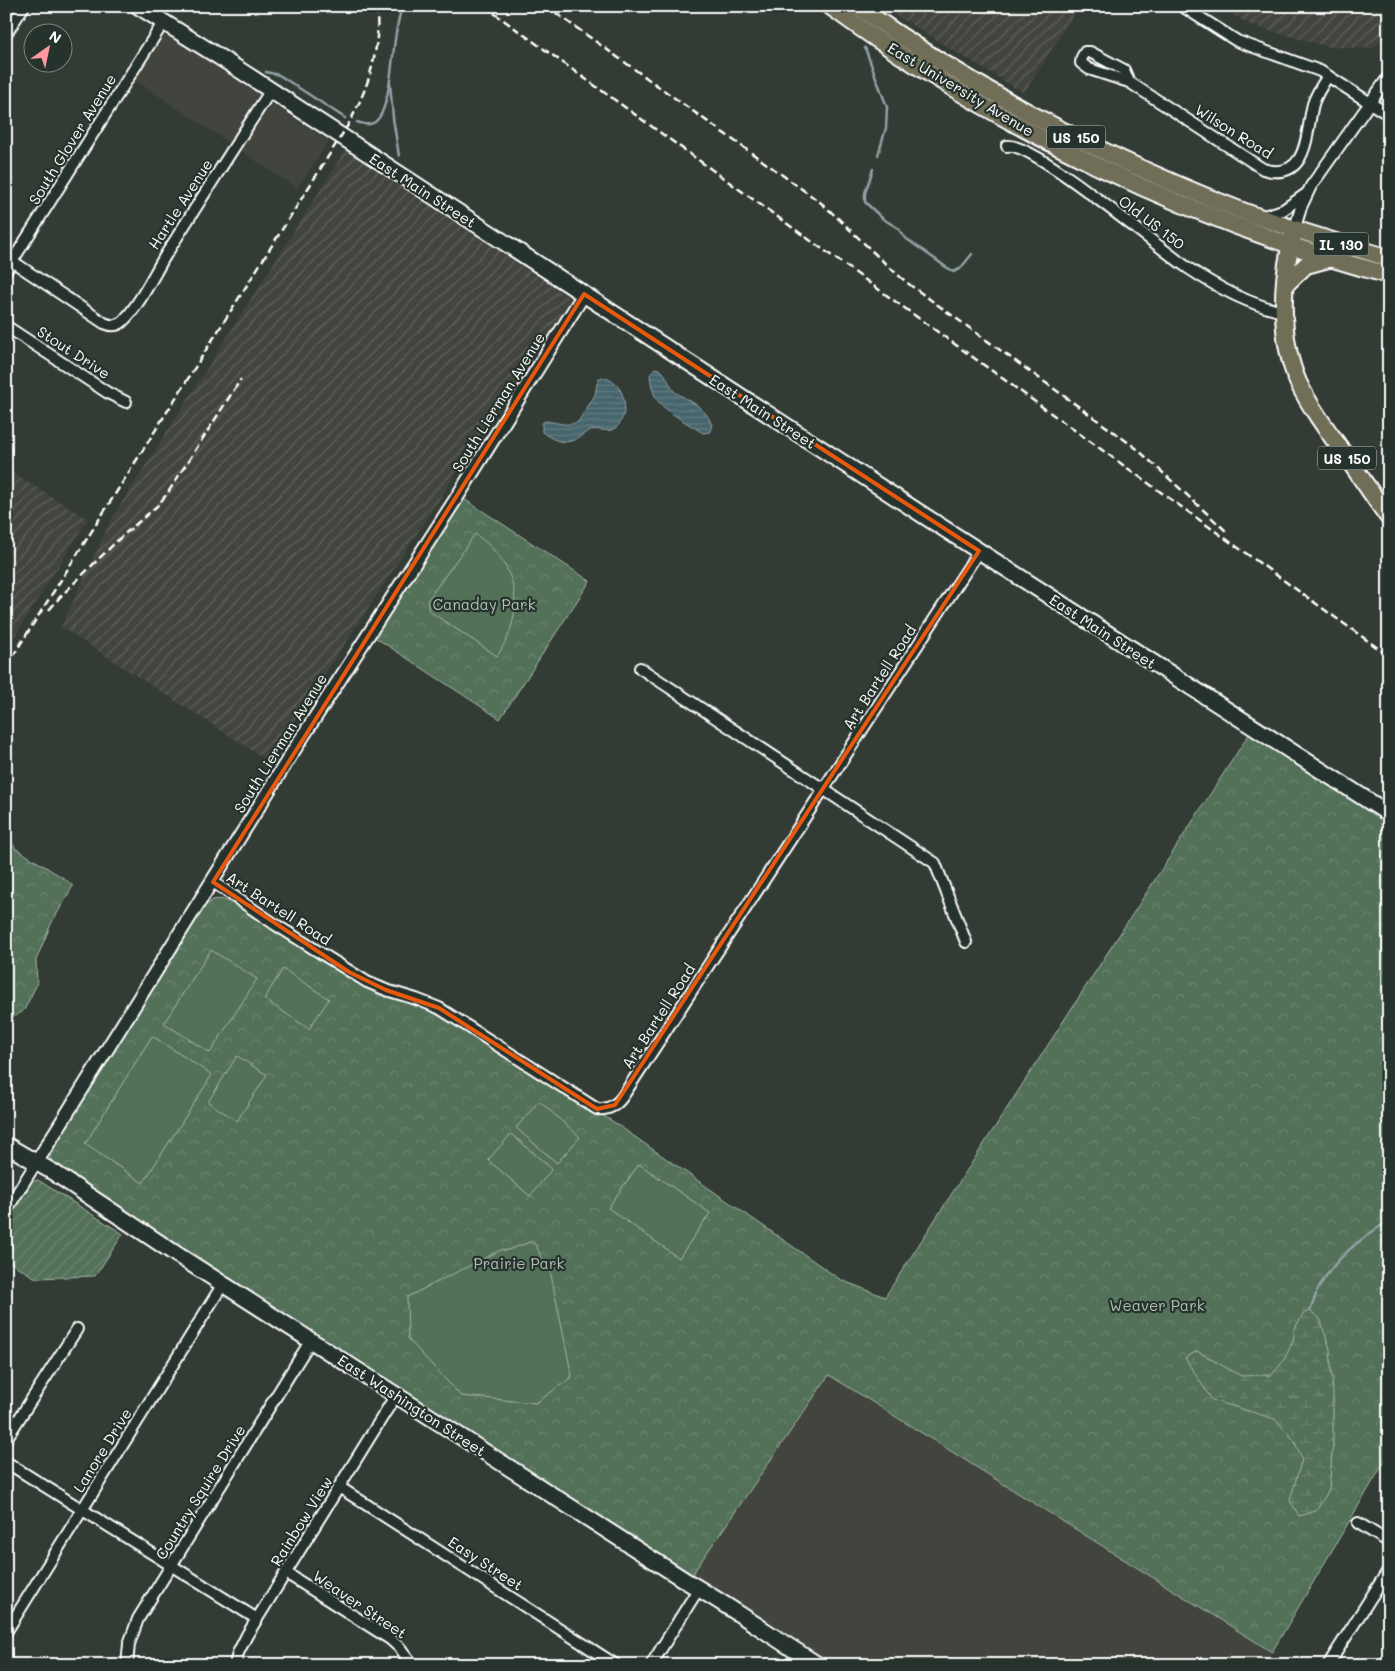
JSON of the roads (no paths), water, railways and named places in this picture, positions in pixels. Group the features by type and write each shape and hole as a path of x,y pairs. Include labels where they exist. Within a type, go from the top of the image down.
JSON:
{"main road":[{"name":"East Main Street","path":"138,6 163,23 194,40 979,551 1389,814"},
{"name":"East University Avenue","path":"830,6 930,73 1046,139 1143,187 1290,245 1332,258"},
{"name":"East University Avenue","path":"857,6 960,73 1080,139 1184,187 1260,217 1295,228"},
{"name":"US 150","path":"1295,228 1290,245 1284,312 1287,346 1294,371 1316,414 1389,518"},
{"name":"IL 130","path":"1295,228 1389,258"},
{"name":"IL 130","path":"1332,258 1389,275"},
{"path":"1286,284 1306,265 1332,258"},
{"name":"East Washington Street","path":"6,1145 34,1167"},
{"name":"East Washington Street","path":"6,1155 34,1167 53,1172 222,1287 697,1592 807,1665"},
{"name":"East Washington Street","path":"697,1592 758,1625 818,1665"}],"street":[{"path":"6,34 24,6"},
{"path":"1182,6 1237,41 1307,66 1328,76 1389,115"},
{"name":"South Glover Avenue","path":"8,266 163,23"},
{"name":"Wilson Road","path":"1130,82 1263,169 1277,172 1291,167 1302,154 1306,144 1313,104 1328,76"},
{"path":"1295,228 1307,194 1325,165 1347,137 1389,76"},
{"name":"Hartle Avenue","path":"8,266 110,326 124,322 271,90"},
{"name":"Old US 150","path":"1006,146 1012,145 1022,149 1054,168 1096,198 1160,249 1210,282 1258,306 1284,312"},
{"path":"1260,217 1284,210 1307,194"},
{"name":"South Lierman Avenue","path":"6,1211 294,750 454,502 584,294"},
{"name":"Stout Drive","path":"6,326 108,393 126,402"},
{"name":"Art Bartell Road","path":"213,882 349,972 386,990 439,1008 598,1109 603,1110 616,1105 979,551"},
{"path":"640,668 935,863 966,942"},
{"name":"Lanore Drive","path":"6,1632 222,1287"},
{"path":"6,1439 77,1329"},
{"name":"Country Squire Drive","path":"127,1665 129,1644 138,1619 309,1343"},
{"name":"Rainbow View","path":"235,1665 238,1653 257,1619 394,1398"},
{"path":"6,1462 257,1619"},
{"name":"Easy Street","path":"339,1487 616,1665"},
{"path":"1358,1522 1389,1542"},
{"path":"1328,1665 1389,1569"},
{"name":"Weaver Street","path":"286,1574 390,1639 400,1648 413,1665"},
{"path":"651,1665 697,1592"}],"water":[{"path":"655,368 662,371 675,392 702,409 712,426 710,432 703,433 659,403 651,384 650,375"},
{"path":"602,377 614,382 623,397 623,416 616,428 608,431 591,430 576,439 565,442 553,439 542,432 542,423 545,421 565,424 578,422 595,395 598,379"}],"waterway":[{"path":"357,122 364,124 375,122 384,107 390,84 396,32 402,6"},
{"path":"865,48 887,107 886,128 878,155"},
{"path":"266,72 279,75 345,118"},
{"path":"390,83 399,156"},
{"path":"873,169 865,193 865,202 883,219 898,228 904,237 953,272 960,269 972,254"},
{"path":"1317,1291 1323,1280 1348,1251 1367,1235 1389,1221"},
{"path":"1310,1311 1316,1294"}],"railway":[{"path":"6,667 348,125 362,97 372,68 377,37 376,6"},
{"path":"484,6 1389,656"},
{"path":"546,6 820,202 910,285 1136,448 1226,531"},
{"path":"49,610 120,538 157,506 167,494 241,379"}],"park label":[{"name":"Canaday Park","path":"484,604"},
{"name":"Prairie Park","path":"519,1263"},
{"name":"Weaver Park","path":"1157,1305"}]}
